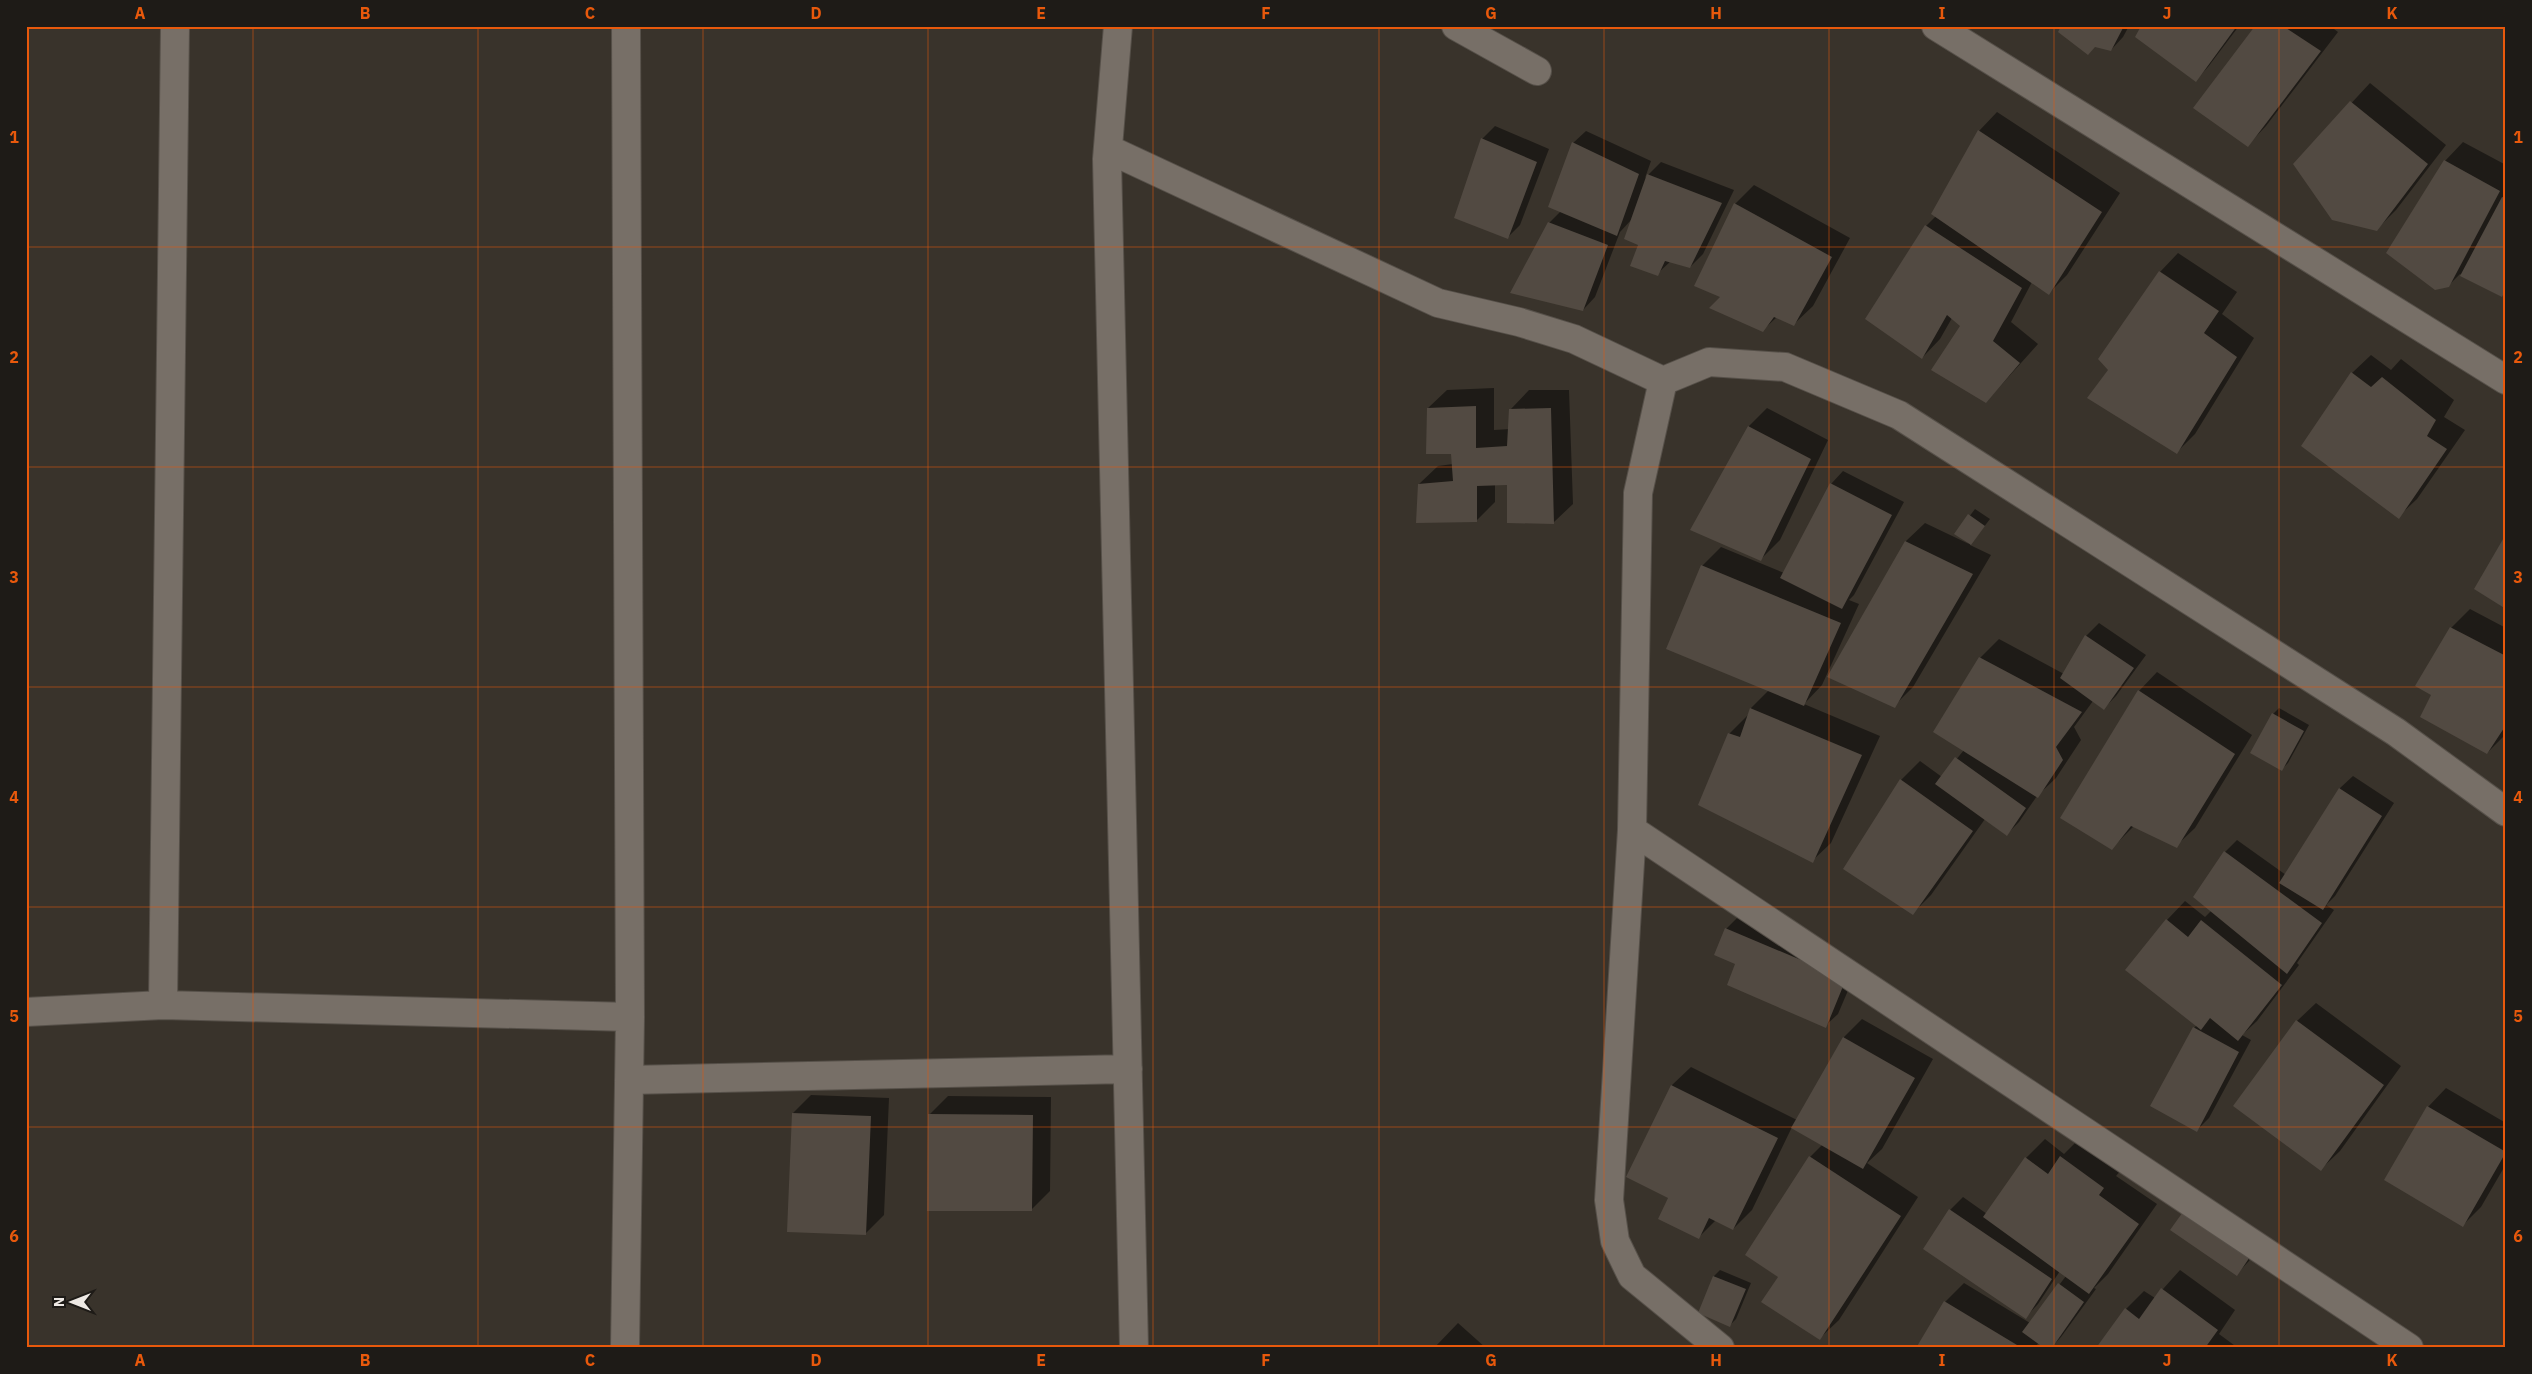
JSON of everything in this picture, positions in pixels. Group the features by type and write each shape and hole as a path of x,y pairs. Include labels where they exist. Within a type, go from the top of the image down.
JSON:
{"street":[{"path":"163,1004 175,26"},
{"path":"624,1348 630,1017 626,26"},
{"path":"1118,26 1108,149 1134,1348"},
{"path":"1456,26 1537,71"},
{"path":"1936,26 2506,380"},
{"path":"1108,149 1438,303 1519,322 1574,339 1663,381 1710,362 1785,367 1899,416 2396,732 2506,812"},
{"path":"1663,381 1638,494 1632,830 1609,1200 1614,1241 1632,1276 1720,1348"},
{"path":"1632,830 2409,1348"},
{"path":"26,1012 163,1004 630,1017"},
{"path":"629,1080 1128,1069"}],"building":[{"path":"2061,26 2124,26 2111,51 2095,47 2088,55 2058,32"},
{"path":"2141,26 2237,26 2196,82 2135,37"},
{"path":"2255,26 2283,26 2321,51 2248,147 2193,108"},
{"path":"2350,101 2428,164 2377,231 2332,220 2293,164"},
{"path":"1978,130 2102,212 2049,295 1931,214"},
{"path":"1481,138 1537,162 1508,239 1454,218"},
{"path":"1572,142 1639,174 1617,236 1548,207"},
{"path":"2444,160 2500,191 2449,287 2435,290 2386,253"},
{"path":"1647,174 1722,203 1690,268 1665,261 1658,276 1630,266 1638,245 1624,239"},
{"path":"2502,197 2506,198 2506,289 2502,297 2460,276"},
{"path":"1734,203 1832,257 1794,326 1774,317 1763,332 1709,308 1720,297 1694,286"},
{"path":"1548,222 1608,245 1583,311 1510,293"},
{"path":"1925,225 2022,288 1993,341 2020,363 1986,403 1931,370 1960,326 1947,315 1922,359 1865,319"},
{"path":"2159,271 2219,311 2204,333 2237,357 2177,454 2087,398 2108,370 2098,359"},
{"path":"2351,372 2371,387 2382,377 2436,420 2427,436 2447,449 2399,519 2301,446"},
{"path":"1476,406 1476,448 1507,446 1509,409 1551,408 1554,524 1507,523 1507,485 1477,486 1477,522 1416,523 1418,484 1453,481 1451,454 1426,454 1427,408"},
{"path":"1748,426 1811,459 1761,561 1690,530"},
{"path":"1830,483 1892,515 1842,609 1780,578"},
{"path":"1968,514 1985,526 1971,545 1954,534"},
{"path":"2506,534 2506,609 2474,589"},
{"path":"1905,541 1973,574 1895,708 1827,677"},
{"path":"1701,565 1841,623 1804,706 1666,649"},
{"path":"2450,627 2506,656 2506,725 2487,754 2420,717 2431,695 2415,686"},
{"path":"2085,635 2134,668 2104,710 2060,678"},
{"path":"1979,657 2082,712 2056,747 2063,760 2038,798 1933,732"},
{"path":"2138,690 2235,754 2177,848 2131,826 2112,850 2060,818"},
{"path":"1750,708 1862,755 1813,863 1698,805 1728,733 1740,737"},
{"path":"2272,713 2304,731 2282,771 2250,753"},
{"path":"1955,757 2026,808 2007,836 1935,784"},
{"path":"1900,779 1973,831 1913,915 1843,869"},
{"path":"2339,788 2382,816 2323,910 2279,883"},
{"path":"2224,851 2322,923 2287,974 2193,897"},
{"path":"2166,919 2188,937 2201,920 2282,985 2238,1041 2210,1018 2201,1030 2125,970"},
{"path":"1725,928 1846,979 1826,1028 1727,985 1735,964 1714,955"},
{"path":"2296,1020 2384,1085 2321,1171 2233,1106"},
{"path":"2193,1027 2239,1052 2197,1132 2150,1106"},
{"path":"1843,1037 1915,1078 1863,1169 1791,1128"},
{"path":"1671,1085 1778,1138 1733,1230 1709,1218 1699,1239 1658,1219 1668,1198 1626,1177"},
{"path":"2427,1106 2506,1152 2463,1227 2384,1180"},
{"path":"792,1113 871,1116 866,1235 787,1232"},
{"path":"928,1114 1033,1115 1032,1211 927,1211"},
{"path":"1809,1156 1901,1216 1820,1340 1761,1302 1778,1277 1745,1255"},
{"path":"2060,1156 2104,1188 2099,1195 2139,1224 2089,1294 1983,1217 2025,1157 2048,1174"},
{"path":"2188,1205 2254,1251 2237,1276 2170,1230"},
{"path":"1949,1209 2052,1279 2026,1319 1923,1249"},
{"path":"1713,1276 1746,1289 1730,1327 1698,1313"},
{"path":"2058,1283 2084,1302 2052,1348 2044,1348 2022,1332"},
{"path":"2161,1288 2218,1330 2205,1348 2096,1348 2125,1308 2139,1319"},
{"path":"1944,1301 2022,1348 1916,1348"}]}
